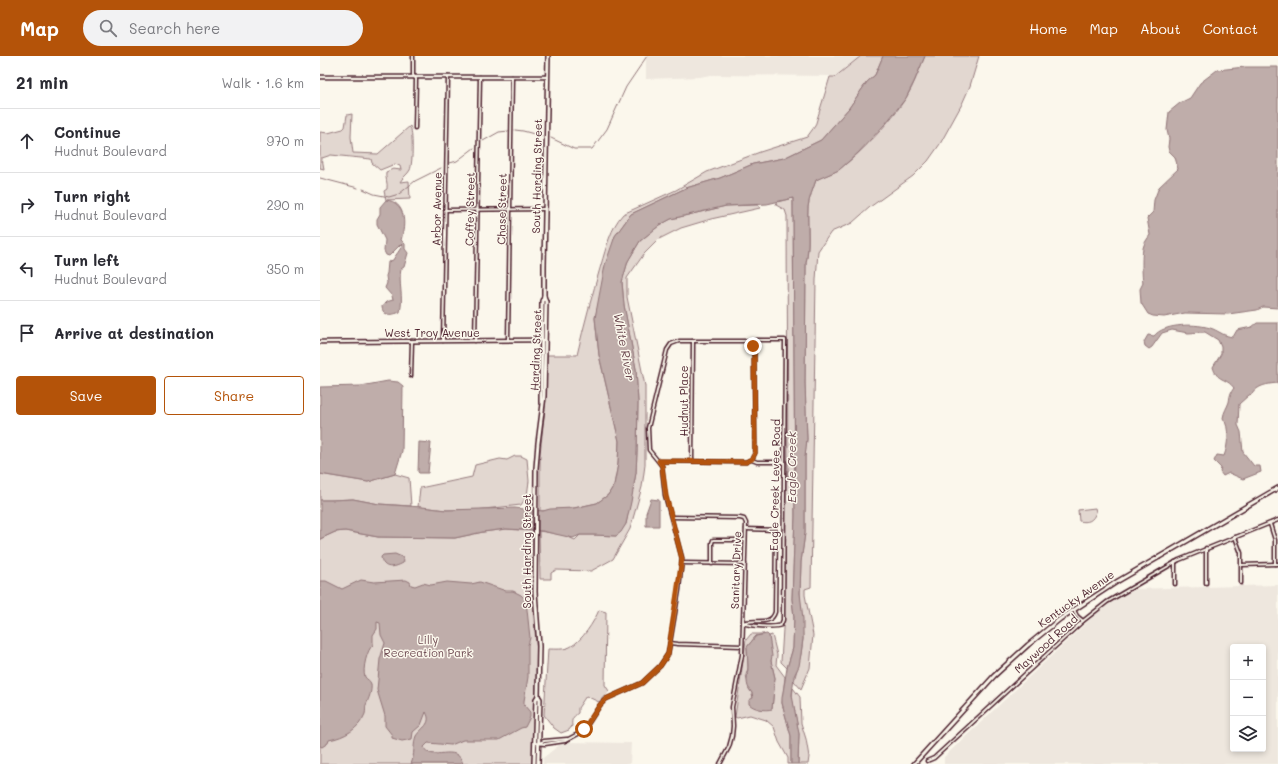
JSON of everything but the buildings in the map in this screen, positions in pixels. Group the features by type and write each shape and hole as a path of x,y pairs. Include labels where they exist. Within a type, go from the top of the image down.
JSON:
{"main road":[{"name":"South Harding Street","path":"544,296 548,56"},
{"name":"Harding Street","path":"542,406 544,396 542,304 544,296"},
{"name":"South Harding Street","path":"538,764 536,699 538,696 539,655 535,600 536,482 542,406"},
{"name":"Kentucky Avenue","path":"914,764 979,692 1001,670 1041,634 1074,608 1112,584 1278,488"},
{"name":"South Harding Street","path":"534,764 537,743"}],"street":[{"path":"413,56 414,77 416,79 415,128"},
{"path":"320,77 547,77"},
{"name":"Arbor Avenue","path":"443,341 448,77"},
{"name":"Coffey Street","path":"476,341 480,77"},
{"name":"Chase Street","path":"508,340 512,77"},
{"path":"445,210 545,209"},
{"name":"West Troy Avenue","path":"320,342 543,340"},
{"name":"Eagle Creek Levee Road","path":"743,623 748,625 776,627 780,626 783,621 785,340 756,340 751,343"},
{"path":"412,341 412,376"},
{"path":"537,743 565,738 567,739 575,736 584,728 606,699 642,683 665,660 668,654 682,563 682,554 665,490 662,466 649,450 648,428 667,350 670,345 676,341 746,341 751,343 754,349 755,453 752,460"},
{"name":"Hudnut Place","path":"692,461 693,341"},
{"path":"659,461 746,462 752,460 757,462 784,462"},
{"name":"Sanitary Drive","path":"672,517 740,518 745,522 742,656 732,705 732,736 729,747 720,764"},
{"name":"Maywood Road","path":"927,761 934,758 1083,621 1110,600 1175,562 1206,548 1278,520"},
{"path":"1241,565 1276,564 1275,540 1270,523"},
{"path":"743,623 748,621 770,620 774,615 775,606 776,530 746,529"},
{"path":"1235,537 1241,553 1241,583"},
{"path":"712,564 713,540 745,540"},
{"path":"1206,548 1206,583"},
{"path":"1175,562 1175,584"},
{"path":"682,563 745,564"},
{"path":"1074,608 1076,614 1083,621"},
{"path":"670,643 742,646"}],"shaded area":[{"path":"646,56 861,56 836,76 710,75 700,77 646,79"},
{"path":"1278,585 1278,764 944,764 944,757 1101,609 1133,589"},
{"path":"563,742 631,743 630,764 543,764 543,758"}],"green space":[{"path":"861,56 883,56 875,75 867,82 849,108 821,140 784,158 753,164 720,178 686,188 631,214 615,236 595,318 599,355 619,441 618,464 614,485 608,495 597,503 574,508 540,511 540,454 546,398 547,355 577,355 588,310 609,238 619,219 623,214 676,190 707,172 760,152 807,137 815,126 830,77 835,77"},
{"path":"925,56 979,56 970,86 962,104 940,144 928,161 913,176 870,207 852,223 831,232 818,251 816,280 811,587 805,589 813,635 810,668 801,689 794,681 803,639 800,593 801,562 805,533 805,457 807,439 805,383 806,263 808,249 809,204 816,180 838,170 849,161 867,145 900,107 914,83"},
{"path":"352,114 351,137 353,153 378,154 410,126 412,141 411,166 409,172 400,182 409,181 410,199 386,200 384,191 387,189 386,172 393,169 401,170 400,166 395,164 380,170 372,163 371,159 331,155 322,158 324,169 320,168 320,132 328,133 343,129 345,127 347,115"},
{"path":"793,198 795,516 792,599 794,617 793,648 787,668 781,662 785,567 786,408 788,481 787,216 785,210 776,205 777,202"},
{"path":"758,205 760,208 711,219 681,228 659,239 644,254 627,278 627,297 645,386 645,465 642,487 630,529 613,559 591,571 556,570 551,573 551,579 540,579 539,531 564,535 575,540 580,535 616,536 626,524 636,473 638,402 636,369 624,305 622,282 628,261 640,241 660,225 671,219 726,206"},
{"path":"515,456 521,456 527,459 529,481 527,496 521,505 475,510 446,510 418,507 420,488 472,477 475,465 500,459 507,460"},
{"path":"320,474 368,482 395,474 409,478 411,506 379,504 353,499 320,500"},
{"path":"1095,508 1096,512 1092,519 1085,522 1079,521 1078,510"},
{"name":"Lilly Recreation Park","path":"506,529 533,531 533,608 537,653 533,764 320,764 320,539 335,532 345,531 378,537 455,538"},
{"path":"599,610 606,612 605,685 609,691 599,702 586,696 578,708 578,713 573,718 572,726 569,730 561,733 554,728 544,715 548,649 565,649 574,644 587,631"},
{"path":"751,634 764,634 756,636 747,647 748,668 746,675 749,689 753,698 772,709 775,678 771,661 769,636 772,635 777,655 776,665 785,677 782,703 791,736 791,764 788,764 788,758 779,742 774,727 766,720 750,715 737,718 735,717 746,640"},
{"path":"793,688 800,697 801,723 806,739 809,757 808,764 798,764 799,734 792,698"}],"water":[{"name":"White River","path":"883,56 925,56 906,98 886,123 858,153 839,170 816,180 808,207 805,383 807,439 805,457 805,533 801,562 800,593 803,619 803,639 799,666 794,676 792,695 799,734 798,764 791,764 791,736 782,703 787,668 793,648 794,617 792,599 795,516 793,198 767,204 726,206 671,219 660,225 640,241 628,261 622,282 624,305 636,369 638,402 637,452 636,473 626,524 621,532 616,536 580,535 573,538 542,531 506,529 455,538 378,537 345,531 335,532 320,539 320,500 353,499 379,504 446,510 515,508 543,511 550,509 574,508 597,503 608,495 614,485 618,464 619,441 599,355 595,318 605,265 615,236 631,214 686,188 720,178 753,164 784,158 821,140 849,108 867,82 875,75"},
{"path":"1245,67 1278,67 1278,308 1263,307 1257,310 1228,314 1185,313 1164,317 1153,316 1148,314 1141,303 1140,289 1143,283 1142,253 1144,244 1150,235 1147,218 1153,212 1154,200 1159,187 1178,169 1175,157 1169,151 1168,147 1169,139 1167,130 1169,112 1180,103 1190,98 1200,83 1217,70"},
{"path":"386,200 393,202 401,209 404,227 401,240 405,244 405,249 408,253 404,267 401,269 400,274 400,312 394,314 386,314 382,310 382,306 386,302 393,300 392,296 385,288 387,283 386,276 388,262 393,260 402,245 401,244 389,256 386,255 384,251 385,240 377,224 377,219 380,214 380,207"},
{"path":"1257,323 1278,323 1278,383 1260,387 1239,404 1238,425 1241,432 1243,452 1254,466 1260,466 1261,472 1243,479 1229,473 1223,476 1220,472 1221,468 1214,461 1217,455 1224,456 1227,442 1227,426 1223,418 1234,388 1217,375 1213,367 1221,354 1221,347 1218,340 1205,332 1188,333 1172,330 1162,333 1149,349 1145,346 1144,342 1148,335 1154,336 1159,332 1173,326 1190,325 1207,327 1233,337 1237,330 1252,327"},
{"path":"388,381 398,382 403,386 402,451 395,474 368,482 320,474 320,387 361,386"},
{"path":"419,442 431,443 428,473 418,472"},
{"path":"651,499 659,500 659,526 646,526 646,513"},
{"path":"395,554 402,557 404,561 403,563 393,567 386,566 381,557 383,555"},
{"name":"Lilly Recreation Park","path":"361,580 374,582 406,580 410,582 411,585 415,586 423,583 431,585 447,582 471,584 480,582 506,591 513,591 521,595 526,600 530,638 528,645 528,677 524,705 530,712 530,717 525,727 499,740 463,740 451,745 428,743 424,747 427,752 432,754 455,754 460,757 463,764 411,764 416,736 426,726 428,716 426,712 421,725 413,732 412,739 402,741 392,738 392,735 385,726 385,716 377,690 380,659 385,643 381,635 380,623 377,622 377,629 373,635 373,645 367,655 365,665 364,674 370,682 371,687 365,714 359,724 351,732 341,737 329,740 328,743 322,747 320,746 320,581 326,581 342,589"},
{"path":"767,634 769,636 772,656 771,661 775,678 772,709 766,710 751,706 749,704 749,700 753,698 747,683 747,647 756,636"}],"waterway":[{"path":"551,138 574,149 592,149 607,129 626,87 647,56"},
{"path":"515,130 542,136"},
{"path":"483,141 499,132 509,131"},
{"path":"450,163 457,161 474,148"},
{"path":"363,189 374,194 389,197 399,194 415,181 441,168"},
{"path":"320,178 358,188"}],"route":[{"path":"584,729 600,705 606,699 642,683 660,666 668,654 679,590 682,554 666,496 662,466 659,461 748,462 752,459 755,453 753,346"}],"water label":[{"name":"Eagle Creek","path":"792,467"}]}
